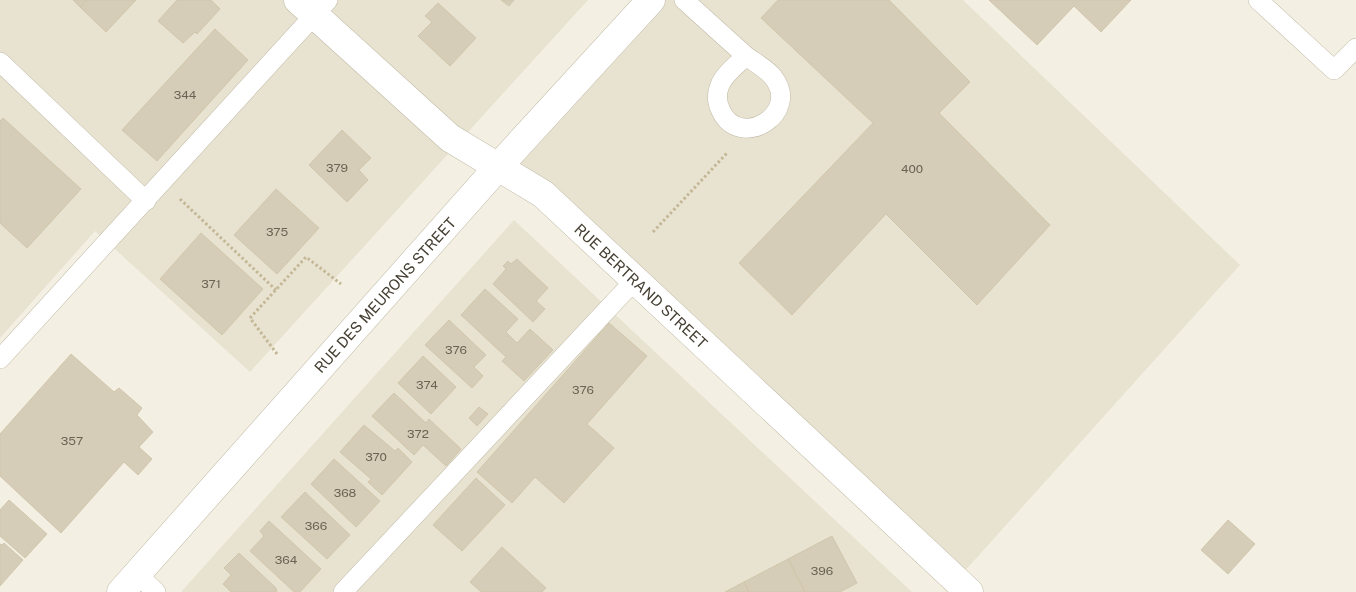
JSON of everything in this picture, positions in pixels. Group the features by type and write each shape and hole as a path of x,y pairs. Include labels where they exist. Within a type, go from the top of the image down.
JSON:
{"street":[{"name":"RUE DES MEURONS STREET","path":"138,586 498,167 651,0"},
{"name":"RUE BERTRAND STREET","path":"313,5 450,138 543,194 969,592"}],"lane":[{"path":"684,0 746,56"},
{"path":"1258,0 1334,70 1356,48"},
{"path":"0,359 146,201 313,5"},
{"path":"0,62 146,201"},
{"path":"343,592 635,280"}],"path":[{"path":"653,232 728,152"},
{"path":"162,182 276,290"},
{"path":"277,354 250,318 306,257 341,284"}],"shaded area":[{"path":"0,0 588,0 250,372 95,231 0,338"},
{"path":"662,0 963,0 1240,265 963,573 511,164"},
{"path":"514,220 912,592 181,592"}],"building":[{"path":"73,0 87,0 80,7"},
{"path":"87,0 136,0 106,32 80,7"},
{"path":"177,0 211,0 220,9 197,34 195,32 183,43 158,21"},
{"path":"501,0 514,0 509,6"},
{"path":"778,0 889,0 970,82 939,113 1050,225 977,305 886,214 792,315 739,263 873,123 761,18"},
{"path":"989,0 1131,0 1101,32 1074,6 1037,45"},
{"path":"438,3 476,38 450,66 418,36 432,22 425,16"},
{"path":"215,29 248,60 157,161 122,130"},
{"path":"3,118 81,189 27,248 0,223 0,121"},
{"path":"342,130 371,158 359,170 368,180 347,202 309,165"},
{"path":"276,189 319,228 277,274 234,235"},
{"path":"201,233 263,289 222,335 160,279"},
{"path":"517,259 548,288 536,301 545,309 533,322 493,284 506,269 503,266 508,261 511,264"},
{"path":"485,289 518,319 506,332 517,343 530,329 553,350 524,381 502,361 506,357 461,315"},
{"path":"449,320 486,355 474,367 483,376 472,388 425,345"},
{"path":"609,323 647,356 587,424 614,448 564,503 535,477 512,503 477,472"},
{"path":"71,354 114,392 119,388 142,408 137,415 153,432 139,447 152,459 138,475 124,462 61,533 0,476 0,434"},
{"path":"423,356 456,387 431,414 398,383"},
{"path":"394,393 426,423 429,419 461,449 446,466 423,445 414,455 372,416"},
{"path":"479,407 488,414 477,426 469,418"},
{"path":"364,425 395,451 398,448 412,462 382,495 368,482 371,479 340,452"},
{"path":"334,459 380,501 356,527 311,484"},
{"path":"476,478 505,505 462,551 433,525"},
{"path":"305,492 350,535 327,559 281,517"},
{"path":"9,500 47,534 25,558 0,536 0,510"},
{"path":"1228,520 1255,544 1228,574 1201,550"},
{"path":"269,521 321,569 300,592 294,592 250,551 264,536 260,531"},
{"path":"832,536 857,583 840,592 805,592 788,559"},
{"path":"4,543 23,560 0,586 0,544"},
{"path":"502,547 546,588 542,592 481,592 470,582"},
{"path":"239,553 276,588 277,592 231,592 223,584 231,575 224,568"},
{"path":"788,559 805,592 749,592 744,582"},
{"path":"744,582 749,592 725,592"}]}
